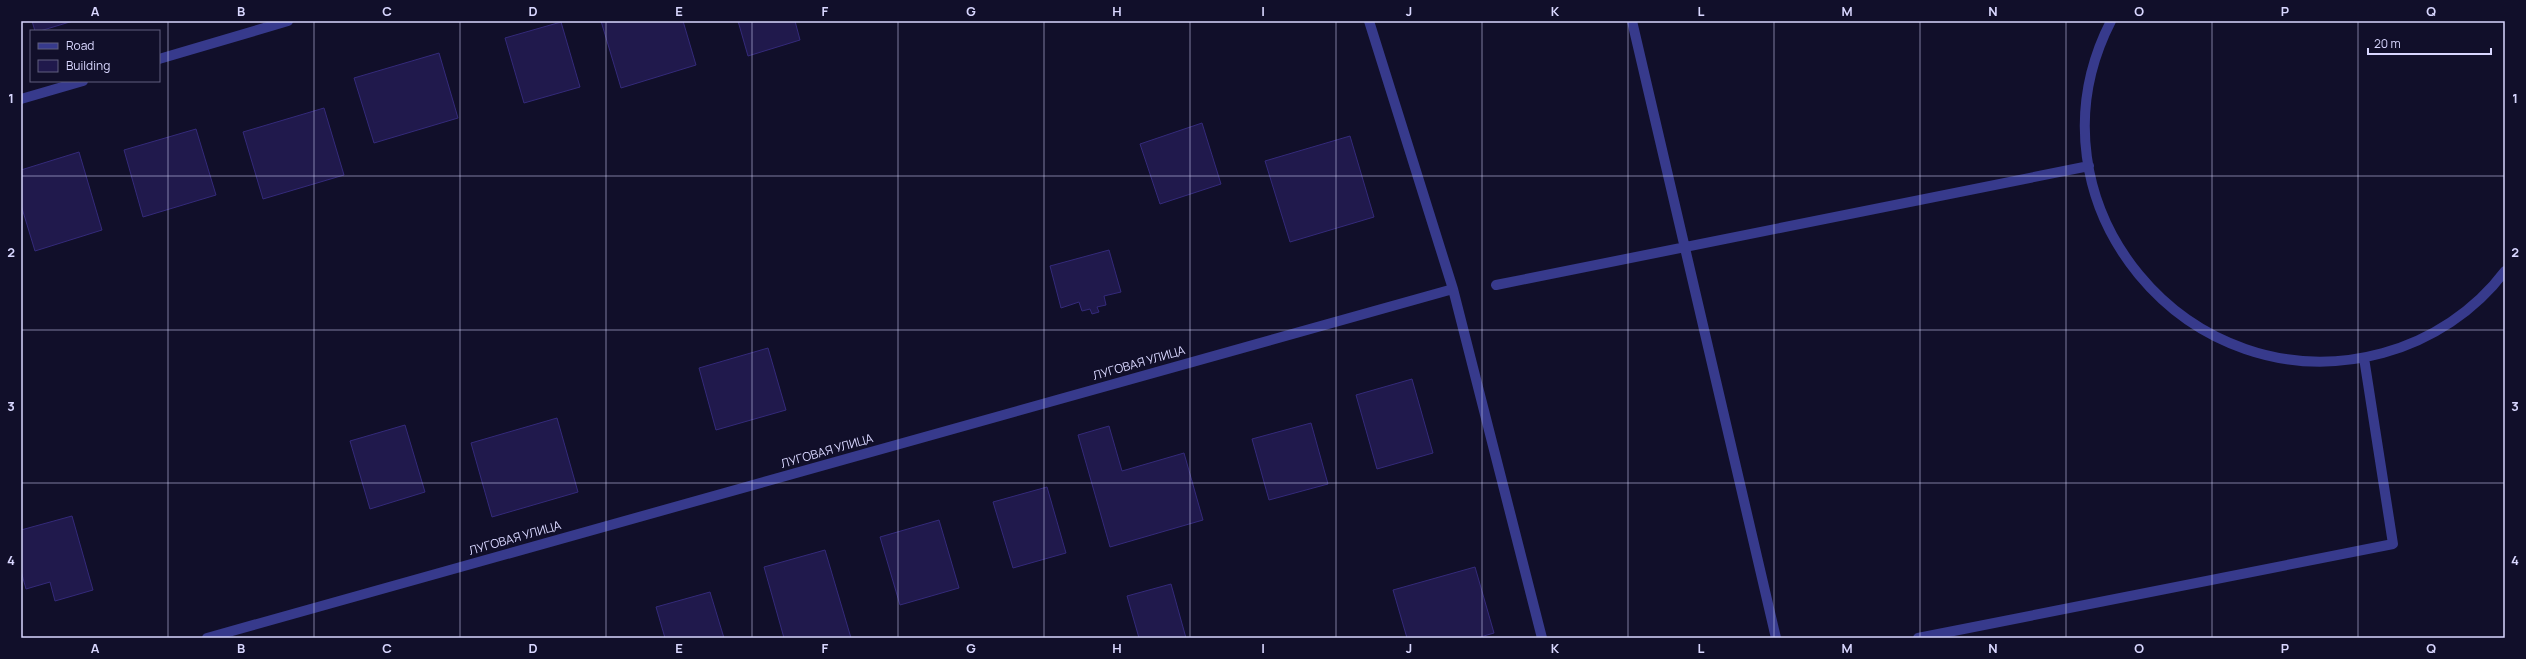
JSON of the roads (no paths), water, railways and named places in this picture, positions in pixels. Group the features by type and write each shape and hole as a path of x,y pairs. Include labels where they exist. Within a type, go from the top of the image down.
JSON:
{"street":[{"path":"160,59 288,21"},
{"path":"1369,21 1453,289 1542,638"},
{"path":"1632,21 1776,638"},
{"path":"2112,21 2103,38 2091,75 2086,113 2086,152 2094,190 2107,227 2127,260 2151,290 2180,316 2213,336 2249,351 2287,359 2326,362 2364,358 2402,348 2437,331 2469,309 2505,271"},
{"path":"21,99 80,82"},
{"path":"1496,285 2089,166"},
{"name":"ЛУГОВАЯ УЛИЦА","path":"207,638 1453,289"},
{"path":"1918,638 2393,544 2364,358"}]}
